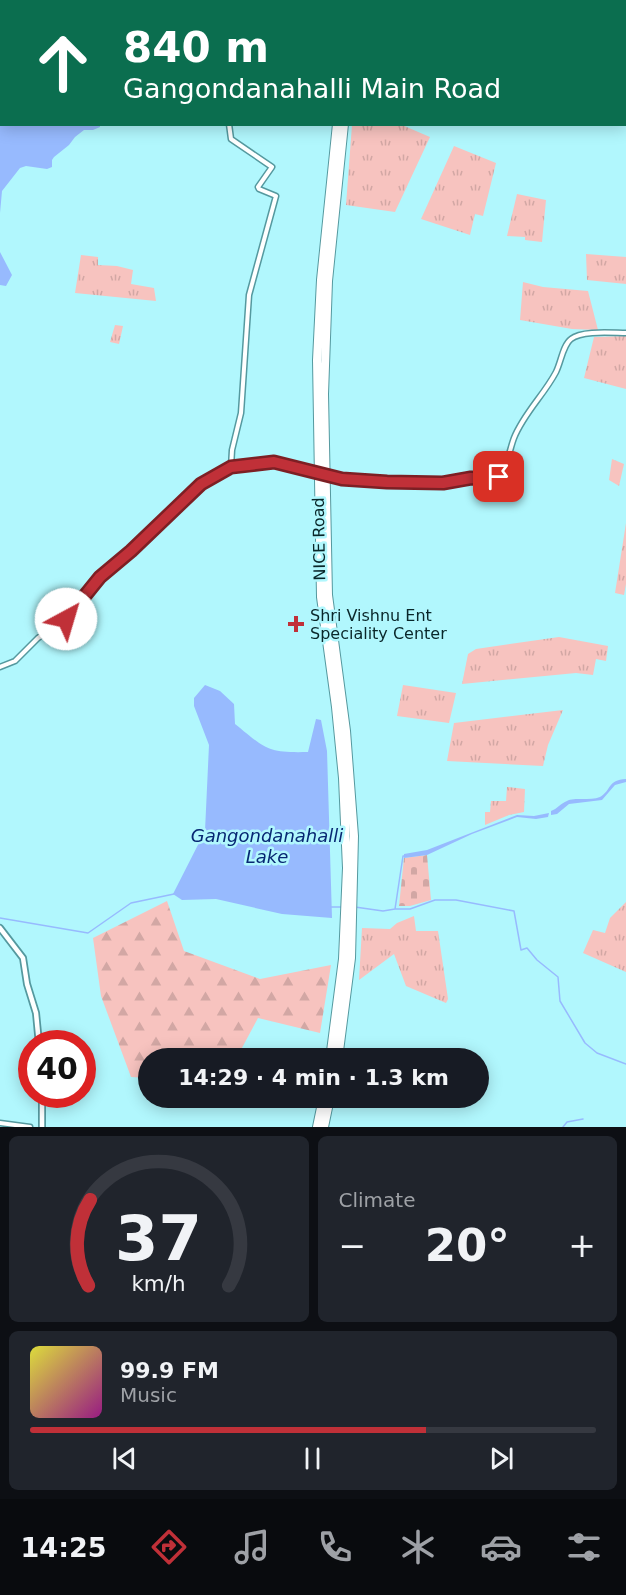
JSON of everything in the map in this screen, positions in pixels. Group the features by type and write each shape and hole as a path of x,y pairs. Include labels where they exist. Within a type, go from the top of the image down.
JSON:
{"highway":[{"name":"NICE Road","path":"332,1048 350,907 343,778 321,597 316,395 318,309 337,126"},
{"name":"NICE Road","path":"340,1048 348,989 354,836 344,710 328,595 324,394 327,290 344,126"},
{"path":"317,1127 320,1108"},
{"path":"324,1127 328,1108"}],"main road":[{"path":"0,928 22,958 36,1012 38,1030"},
{"path":"42,1108 42,1127"}],"street":[{"path":"229,126 231,139 272,167 258,187 276,196 249,295 241,413 232,450 231,467"},
{"path":"0,667 15,661 38,638 66,619 100,577 131,551 201,484 231,467 274,462 330,477 368,482 432,484 471,478 495,479 502,473 523,421 555,374 569,340 575,336 587,334 626,333"},
{"path":"0,1123 30,1127"}],"green space":[{"path":"352,126 404,126 430,137 395,212 346,205"},
{"path":"454,146 496,163 483,216 475,214 470,235 421,219"},
{"path":"517,194 546,200 542,242 525,240 525,237 507,236"},
{"path":"586,254 626,257 626,284 587,280"},
{"path":"81,255 98,257 98,265 133,270 131,284 154,288 156,301 75,293"},
{"path":"523,282 543,287 588,291 598,330 572,329 520,320"},
{"path":"115,325 123,326 119,344 110,342"},
{"path":"626,336 626,389 584,378 594,337"},
{"path":"612,459 624,464 619,486 609,480"},
{"path":"626,523 626,584 624,595 615,593"},
{"path":"559,637 608,646 606,661 596,659 593,675 576,673 462,684 468,654 476,649"},
{"path":"403,685 456,693 449,723 397,716"},
{"path":"563,710 548,745 543,766 447,761 454,723"},
{"path":"507,787 525,789 524,812 509,815 485,825 485,812 490,812 491,801 506,801"},
{"path":"427,855 431,900 410,906 399,906 404,858"},
{"path":"167,901 184,951 260,979 331,965 320,1033 258,1018 242,1048 138,1048 138,1077 131,1077 101,996 93,938"},
{"path":"626,902 626,972 583,953 593,930 605,933 610,918"},
{"path":"414,916 416,931 438,931 448,999 446,1003 406,986 394,954 359,980 362,928 390,929 397,923"}],"water":[{"path":"0,126 100,126 93,130 84,130 75,137 54,157 52,167 47,169 26,166 20,168 2,191 0,213"},
{"path":"0,252 12,275 6,286 0,285"},
{"name":"Gangondanahalli Lake","path":"205,685 220,691 234,704 235,724 268,748 284,752 308,752 316,719 321,720 327,751 332,918 282,914 216,899 182,900 173,894 205,831 209,745 194,706 194,698"},
{"path":"626,779 626,782 615,785 602,800 569,804 557,814 551,815 551,811 565,802 600,797 613,783"},
{"path":"549,813 548,817 536,819 517,817 472,834 427,855 404,858 404,854 427,850 517,815 534,816"}],"waterway":[{"path":"355,907 383,911 395,909 403,856 406,856"},
{"path":"0,918 88,933 131,903 174,894"},
{"path":"395,909 410,909 435,900 456,900 514,911 521,950 527,948 537,960 558,977 560,1001 585,1043 597,1053 626,1064"},
{"path":"331,907 341,907"},
{"path":"563,1127 567,1122 583,1119"}],"place":[{"name":"Shri Vishnu Ent Speciality Center","path":"296,624"}],"route":[{"path":"66,619 100,577 175,511 201,484 227,468 274,462 342,479 368,482 443,483 458,479 488,480 499,477"}]}
